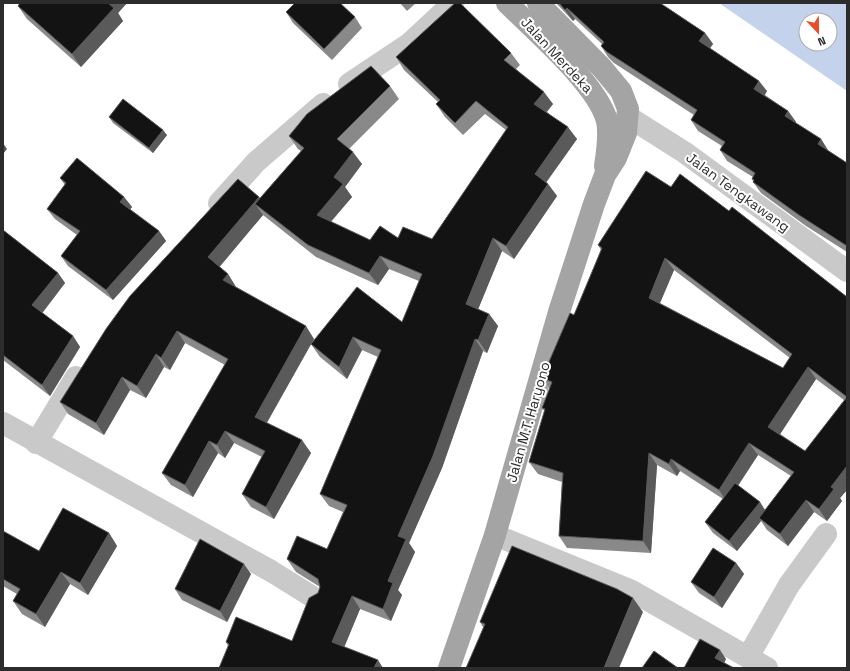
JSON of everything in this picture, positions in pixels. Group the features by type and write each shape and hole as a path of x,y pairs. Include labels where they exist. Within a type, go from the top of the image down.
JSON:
{"main road":[{"name":"Jalan Merdeka","path":"507,3 594,93 603,110 620,127"},
{"name":"Jalan Merdeka","path":"538,3 614,81 625,100 620,127"},
{"name":"Jalan M.T. Haryono","path":"449,668 496,535 560,312 620,127"}],"street":[{"path":"203,220 256,162 310,113 348,85 409,44 453,3"},
{"name":"Jalan Tengkawang","path":"620,127 684,152 847,271"},
{"path":"36,443 85,363"},
{"path":"3,423 36,443 130,492 271,571 316,599"},
{"path":"748,657 789,585 826,534"},
{"path":"496,535 632,591 767,668"}],"water":[{"path":"719,3 847,3 847,91"}],"building":[{"path":"20,3 108,3 114,8 72,54 18,6"},
{"path":"295,3 340,3 355,17 324,49 286,12"},
{"path":"455,3 460,3 511,53 504,60 544,92 534,104 568,127 535,174 548,184 506,246 493,238 466,304 489,314 478,340 475,339 433,456 398,536 406,539 388,581 393,583 383,609 352,596 332,642 378,660 374,668 219,668 229,644 226,642 236,617 292,641 309,598 318,593 320,587 318,579 287,559 297,536 327,549 347,505 320,494 381,350 353,337 339,367 311,344 357,287 402,322 422,274 380,256 369,273 308,245 255,204 304,148 289,136 307,114 371,66 390,86 337,139 353,152 334,177 343,184 317,215 370,240 380,226 398,238 403,227 432,239 508,127 476,101 455,123 436,104 440,100 396,57"},
{"path":"559,3 660,3 705,33 699,41 759,81 754,89 788,111 785,116 821,139 818,144 847,163 847,246 799,215 753,182 754,180 752,179 755,173 720,150 725,142 691,120 697,110 607,52 601,46 604,42 567,8 565,10"},
{"path":"123,99 163,130 149,148 109,117"},
{"path":"77,158 124,197 120,202 159,231 106,290 61,256 80,231 47,209 66,183 60,178"},
{"path":"646,171 671,187 680,174 729,211 732,207 847,297 847,397 847,466 831,487 834,489 819,509 806,500 780,534 759,518 794,472 749,443 719,490 671,459 669,464 649,453 643,541 559,536 563,473 529,462 545,409 542,408 552,382 542,378 570,313 574,315 602,248 598,245","holes":["665,258 792,354 783,368 649,298","808,367 847,397 805,451 768,427"]},
{"path":"238,179 259,197 208,257 228,274 223,280 306,326 255,417 302,440 266,507 242,494 265,451 225,431 217,445 209,441 185,485 162,473 228,359 177,331 161,358 156,354 137,386 122,377 96,423 60,402 106,329 130,296"},
{"path":"3,230 58,273 32,305 73,336 42,385 3,355"},
{"path":"735,483 760,502 729,541 705,522"},
{"path":"63,508 109,533 80,583 61,572 36,614 13,601 20,589 3,579 3,531 39,551"},
{"path":"200,539 244,564 220,611 175,589"},
{"path":"512,546 617,589 633,598 604,668 466,668 485,624 480,622"},
{"path":"713,548 736,563 714,597 691,582"},
{"path":"700,639 720,650 715,658 734,668 684,668"},
{"path":"654,651 678,668 642,668"}]}
